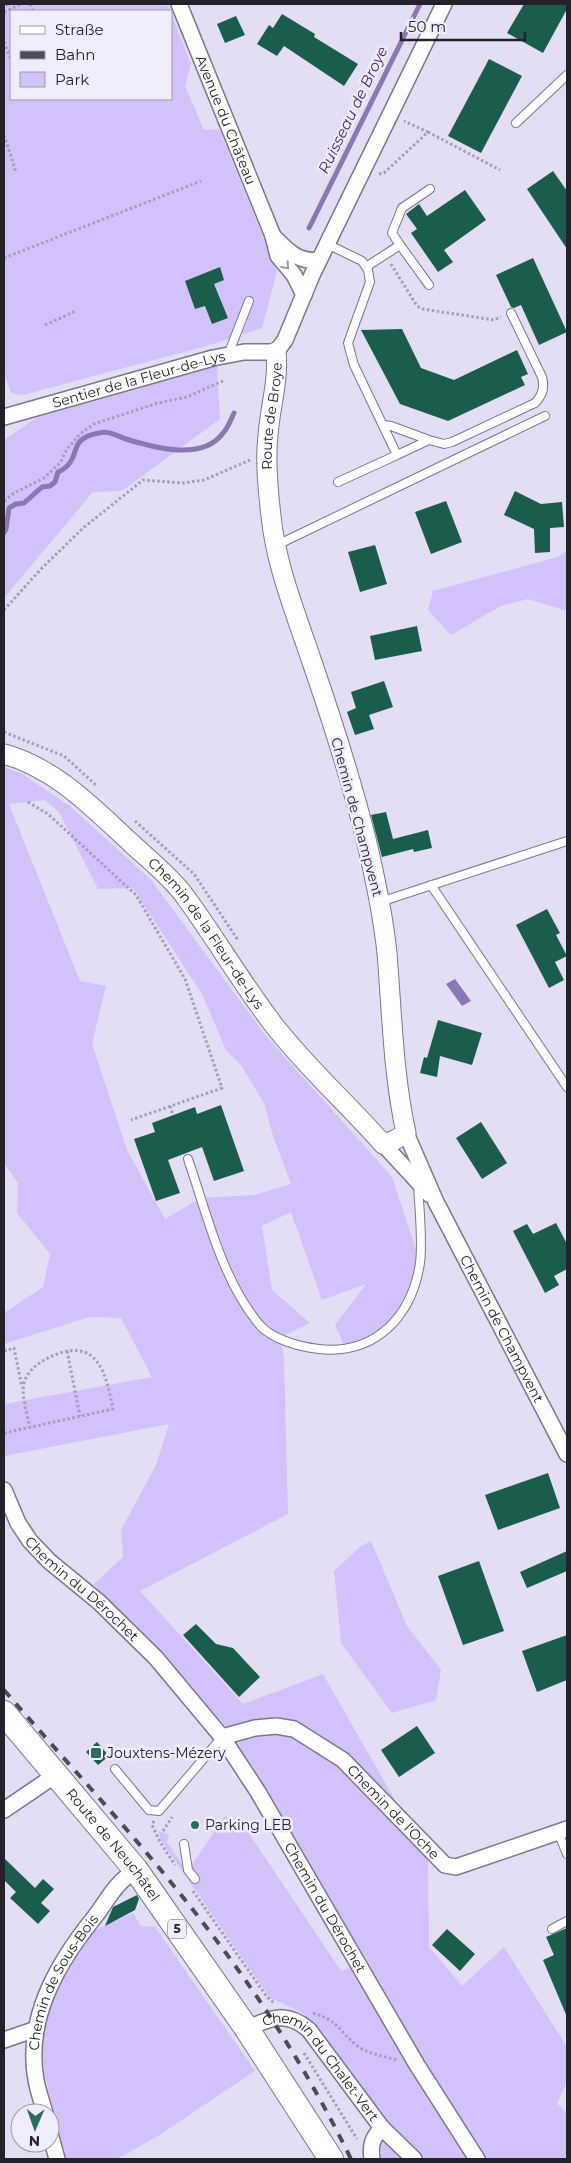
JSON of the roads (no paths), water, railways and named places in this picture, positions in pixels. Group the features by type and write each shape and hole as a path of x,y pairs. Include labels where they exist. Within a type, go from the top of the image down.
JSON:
{"main road":[{"name":"Route de Neuchâtel","path":"4,1713 136,1870 247,2029 331,2159"}],"street":[{"name":"Avenue du Château","path":"179,4 273,236 278,256 294,275 304,295"},
{"name":"Route de Broye","path":"275,542 267,454 271,407 278,371 276,352 285,340 326,244 444,4"},
{"name":"Avenue du Château","path":"273,236 295,256 310,261 319,260"},
{"name":"Sentier de la Fleur-de-Lys","path":"4,417 198,362 244,352 276,352"},
{"name":"Chemin de Champvent","path":"275,542 296,618 366,838 380,902 386,952 395,1072 406,1133 436,1202 567,1454"},
{"name":"Chemin de la Fleur-de-Lys","path":"4,754 32,763 59,780 84,800 162,871 183,894 273,1024 383,1144"},
{"path":"383,1144 395,1140 406,1133"},
{"name":"Chemin de Champvent","path":"383,1144 436,1202"},
{"name":"Chemin du Dérochet","path":"4,1490 18,1523 30,1541 49,1561 99,1602 156,1658 222,1737 258,1792 417,2065 477,2159"},
{"name":"Chemin de l'Oche","path":"222,1737 256,1728 276,1726 294,1729 343,1760 445,1865 456,1867 563,1831"},
{"path":"4,1810 57,1774"},
{"name":"Chemin de Sous-Bois","path":"42,2103 34,2065 36,2029 42,2004 52,1980 76,1940 118,1885 136,1870"},
{"name":"Chemin du Chalet-Vert","path":"247,2029 280,2011 309,2030 382,2128 373,2138 371,2148 372,2159"},
{"path":"4,2040 36,2029"},
{"path":"382,2128 414,2159"}],"lane":[{"path":"516,123 567,76"},
{"path":"429,285 392,232 402,208 430,188"},
{"path":"326,244 362,261 366,267 370,282 348,344 354,365 397,455"},
{"path":"366,267 400,245"},
{"path":"228,355 249,301"},
{"path":"384,425 444,444 535,403 540,398 544,383 511,313"},
{"path":"275,542 545,416"},
{"path":"338,482 429,440"},
{"path":"380,902 567,841"},
{"path":"431,885 567,1087"},
{"path":"188,1159 229,1278 259,1324 279,1338 299,1346 323,1349 346,1349 374,1340 396,1322 414,1292 420,1262 418,1184"},
{"path":"115,1769 149,1810 159,1811 222,1737"},
{"path":"563,1831 567,1854"},
{"path":"184,1844 188,1870 195,1879"},
{"path":"552,1929 567,1921"}],"waterway":[{"name":"Ruisseau de Broye","path":"309,228 420,4"},
{"name":"Ruisseau de Broye","path":"4,533 9,508 16,504 24,503 42,487 50,486 55,482 58,472 66,467 71,461 78,445 88,436 107,432 165,449 192,450 214,442 226,429 234,413"}],"railway":[{"path":"4,1690 161,1870 230,1959 268,2013 303,2070 351,2159"}],"place":[{"name":"Jouxtens-Mézery","path":"96,1753"},
{"name":"Parking LEB","path":"195,1825"}]}
